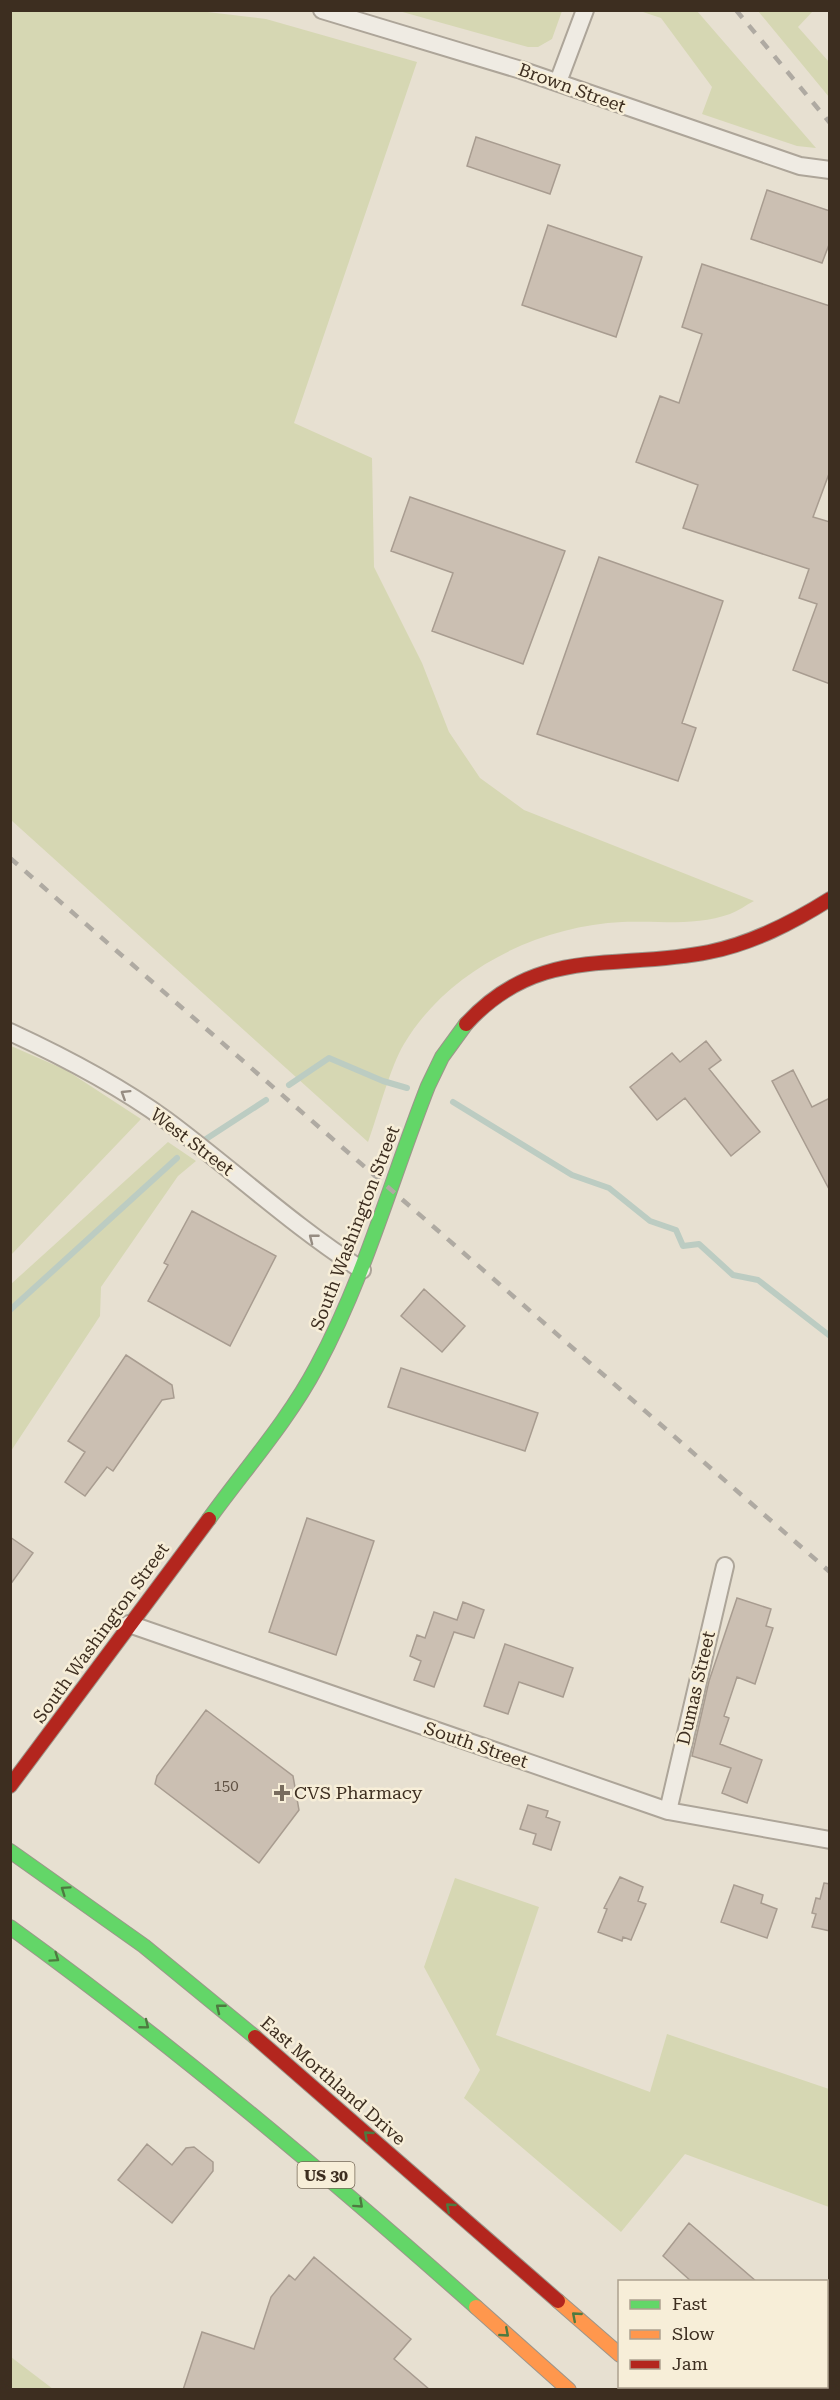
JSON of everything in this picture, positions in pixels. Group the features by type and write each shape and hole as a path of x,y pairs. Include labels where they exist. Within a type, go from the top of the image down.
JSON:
{"main road":[{"name":"South Washington Street","path":"10,1786 302,1393 339,1324 362,1270 433,1074 463,1027 490,1002 522,982 560,967 690,955 734,946 793,922 830,899"},
{"name":"East Morthland Drive","path":"10,1851 144,1946 280,2057 618,2353"},
{"name":"US 30","path":"10,1927 99,1989 192,2063 334,2182 569,2390"}],"street":[{"name":"Brown Street","path":"322,10 558,81 628,108 800,166 825,170"},
{"path":"558,81 585,10"},
{"name":"West Street","path":"10,1032 64,1057 163,1118 321,1244 362,1270"},
{"name":"Dumas Street","path":"668,1811 725,1566"},
{"name":"South Street","path":"129,1624 668,1811 830,1840"}],"green space":[{"path":"11,11 199,11 266,19 417,62 294,423 372,458 374,567 422,663 449,732 480,778 524,810 754,901 717,918 676,922 622,922 590,925 559,932 498,957 470,974 445,994 404,1044 389,1078 368,1142 11,820"},
{"path":"399,11 562,11 552,39 538,47 528,47"},
{"path":"640,11 697,11 816,148 797,146 702,114 712,87 661,18"},
{"path":"758,11 813,11 798,27 829,62 829,97"},
{"path":"11,1046 66,1070 141,1119 11,1255"},
{"path":"168,1142 196,1161 178,1176 101,1287 100,1316 11,1451 11,1284"},
{"path":"455,1878 539,1907 496,2035 650,2092 667,2034 829,2089 829,2207 685,2154 621,2232 464,2098 480,2070 424,1967"},
{"path":"11,2357 53,2389 11,2389"}],"building":[{"path":"476,137 560,165 550,194 467,166"},
{"path":"767,190 830,211 830,242 822,263 751,239"},
{"path":"548,225 642,257 616,337 522,305"},
{"path":"702,264 830,306 830,471 813,517 830,522 830,684 793,670 817,604 799,598 809,569 683,528 698,485 636,462 660,396 679,403 702,334 682,327"},
{"path":"410,497 565,551 523,664 432,631 453,573 391,551"},
{"path":"599,557 723,601 682,723 696,728 678,781 537,734"},
{"path":"706,1041 721,1060 709,1069 760,1132 731,1156 685,1098 657,1120 630,1087 672,1053 680,1062"},
{"path":"793,1070 812,1107 830,1098 830,1191 772,1081"},
{"path":"192,1211 276,1256 230,1346 148,1301 168,1265 164,1263"},
{"path":"424,1289 465,1326 442,1352 401,1316"},
{"path":"126,1355 172,1385 174,1398 162,1400 113,1471 107,1467 85,1496 65,1482 85,1452 68,1441"},
{"path":"401,1368 538,1413 525,1451 388,1407"},
{"path":"307,1518 374,1541 336,1655 269,1632"},
{"path":"10,1537 33,1553 10,1585"},
{"path":"737,1598 771,1609 766,1626 773,1628 755,1684 737,1677 724,1716 729,1718 720,1744 762,1760 747,1803 722,1793 731,1768 692,1756 709,1681"},
{"path":"463,1602 484,1610 474,1638 454,1632 434,1687 414,1680 421,1661 410,1656 417,1635 425,1638 434,1612 457,1620"},
{"path":"505,1644 573,1668 563,1697 519,1682 508,1714 484,1706"},
{"name":"CVS Pharmacy","path":"206,1710 293,1776 299,1810 259,1863 155,1784 157,1776"},
{"path":"528,1805 548,1811 546,1817 560,1822 551,1850 533,1844 536,1834 520,1829"},
{"path":"620,1877 643,1887 638,1901 646,1904 631,1940 623,1937 622,1941 598,1932 607,1909 604,1908"},
{"path":"824,1883 830,1884 830,1931 812,1927 816,1914 812,1913 816,1898 820,1899"},
{"path":"734,1885 763,1895 761,1903 777,1909 767,1938 721,1922"},
{"path":"147,2144 172,2165 186,2148 194,2147 213,2162 213,2171 172,2223 118,2180"},
{"path":"689,2223 755,2280 690,2280 663,2256"},
{"path":"314,2257 411,2339 394,2359 430,2390 183,2390 202,2332 254,2349 271,2297 289,2275 295,2280"}],"waterway":[{"path":"289,1085 329,1058 383,1081 407,1088"},
{"path":"206,1139 266,1100"},
{"path":"453,1102 572,1175 609,1188 650,1221 676,1230 683,1246 699,1244 733,1275 758,1280 830,1336"},
{"path":"10,1310 177,1158"}],"railway":[{"path":"736,10 830,123"},
{"path":"10,858 830,1572"}],"traffic: fast":[{"path":"209,1519 280,1425 317,1366 363,1263 428,1086 442,1057 466,1024"},
{"path":"10,1851 144,1946 255,2037"},
{"path":"10,1927 130,2017 248,2111 476,2307"}],"traffic: slow":[{"path":"558,2301 618,2353"},
{"path":"476,2307 569,2390"}],"traffic: jam":[{"path":"466,1024 494,999 522,982 550,971 580,965 675,957 725,948 772,931 830,899"},
{"path":"10,1786 209,1519"},
{"path":"255,2037 558,2301"}],"place":[{"name":"CVS Pharmacy","path":"282,1793"}]}
